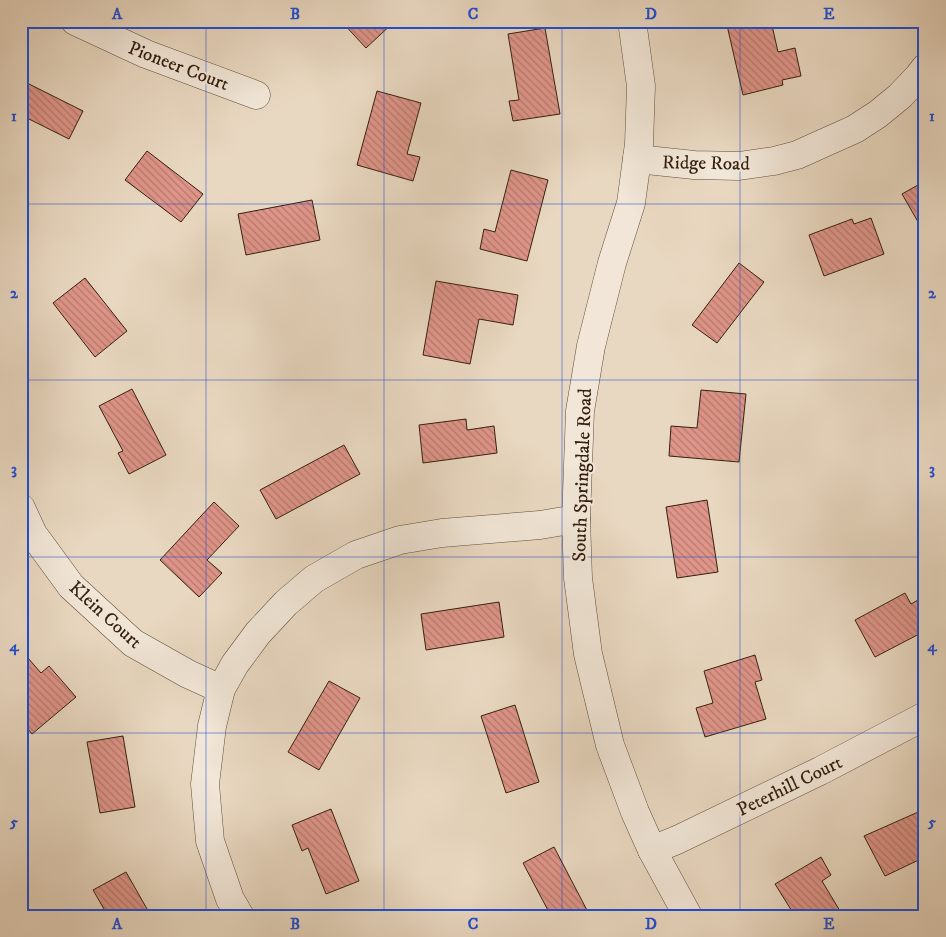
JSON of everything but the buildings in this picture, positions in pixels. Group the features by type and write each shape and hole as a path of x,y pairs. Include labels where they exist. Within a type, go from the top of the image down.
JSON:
{"street":[{"name":"Pioneer Court","path":"75,21 146,54 256,95"},
{"name":"South Springdale Road","path":"632,21 641,86 639,144 631,203 612,263 591,346 580,411 576,519 578,578 588,654 610,745 635,812 652,850 688,916"},
{"name":"Ridge Road","path":"637,159 694,166 739,166 796,156 855,129 878,114 900,96 925,68"},
{"name":"Klein Court","path":"21,508 33,534 71,586 133,642 188,674 221,689"},
{"path":"240,916 230,899 210,841 205,784 212,726 221,689 235,664 258,633 286,603 314,579 356,555 400,540 442,533 540,525 576,519"},
{"name":"Peterhill Court","path":"652,850 678,840 820,771 925,716"}]}
